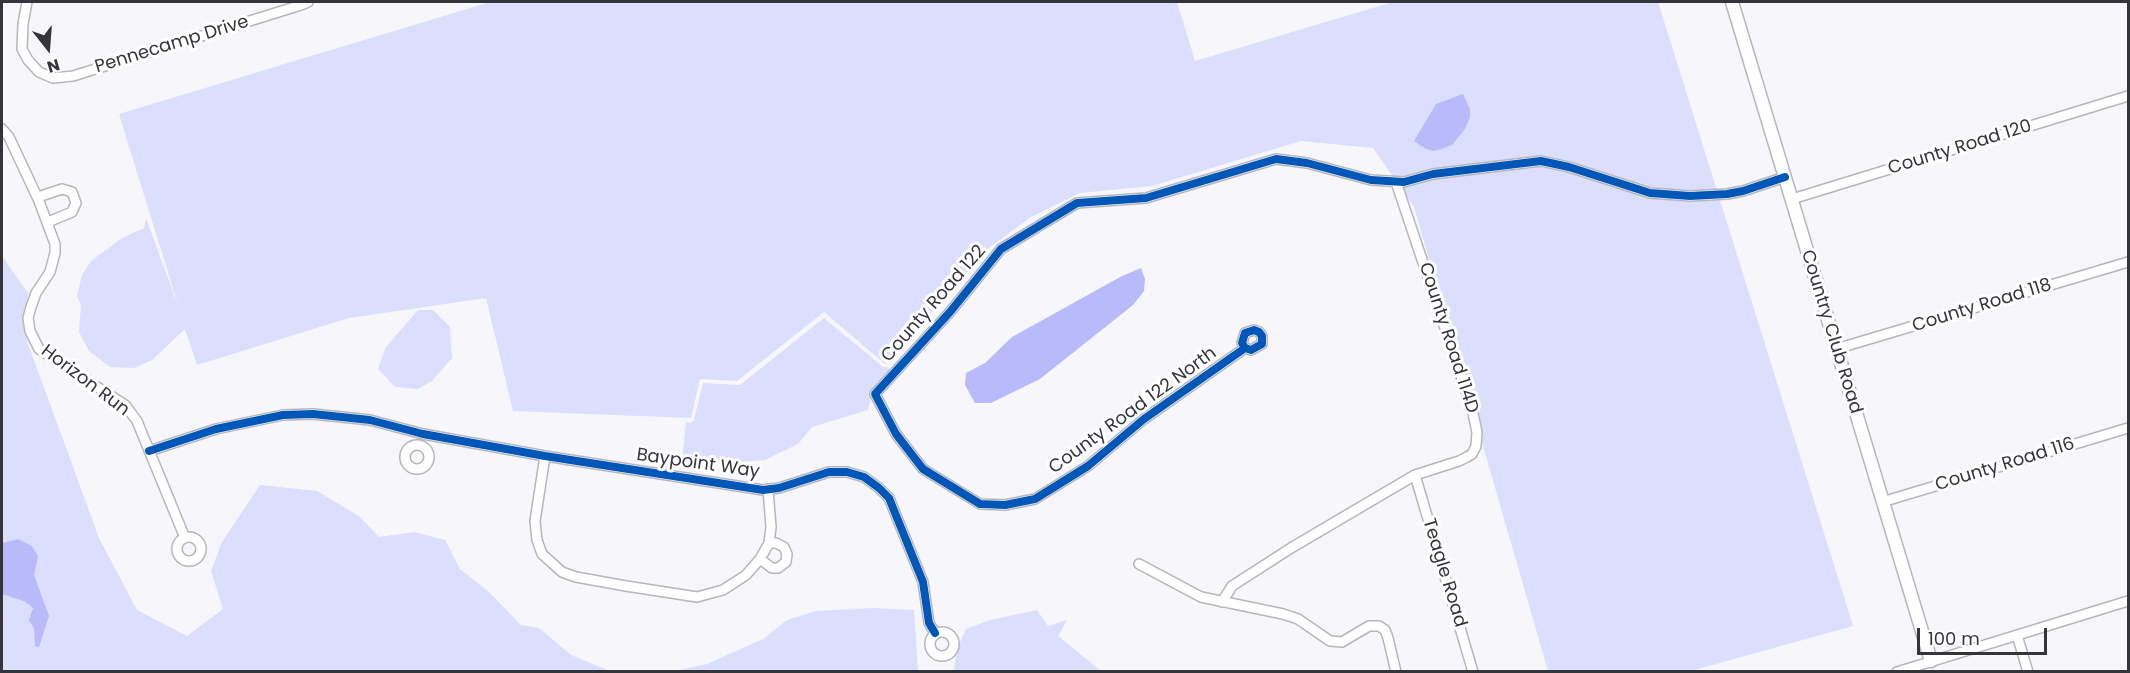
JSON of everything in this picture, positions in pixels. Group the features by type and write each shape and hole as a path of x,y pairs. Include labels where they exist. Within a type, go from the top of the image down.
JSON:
{"street":[{"name":"Pennecamp Drive","path":"27,2 22,49 39,72 53,78 73,75 308,2"},
{"name":"Country Club Road","path":"1732,2 1931,661"},
{"name":"County Road 120","path":"1792,199 2128,96"},
{"name":"Horizon Run","path":"2,129 9,137 38,197 53,235 55,253 50,272 36,293 31,307 28,318 30,331 39,349 125,405 137,421 185,538"},
{"name":"County Road 122","path":"875,394 950,312 1001,249 1077,203 1146,198 1276,159 1306,163 1371,180 1396,182 1433,174 1541,161 1569,167 1650,193 1690,196 1735,193 1785,177"},
{"name":"County Road 114D","path":"1222,602 1232,586 1291,548 1415,475 1467,457 1476,446 1477,432 1472,409 1396,182"},
{"path":"38,197 63,189 72,192 74,197 76,203 72,212 48,222"},
{"name":"County Road 118","path":"1836,349 2128,262"},
{"name":"County Road 122 North","path":"875,394 896,434 924,469 980,504 1005,506 1035,499 1088,466 1144,419 1245,348"},
{"name":"Baypoint Way","path":"149,451 216,429 283,415 313,414 370,420 423,434 545,456 768,489 829,472 847,472 864,477 889,498 922,582 929,623 935,633"},
{"name":"County Road 116","path":"1882,502 2128,428"},
{"path":"421,445 423,434"},
{"path":"545,456 535,521 537,540 542,554 562,572 576,577 697,597 723,590 746,575 760,559 768,543 771,527 768,489"},
{"name":"Teagle Road","path":"1415,475 1473,672"},
{"path":"760,559 772,568 778,568 786,562 787,554 784,547 776,543 768,543"},
{"path":"1139,564 1201,597 1298,619 1330,641 1338,643 1369,626 1374,624 1379,626 1385,630 1388,638 1396,672"},
{"path":"1897,672 2128,601"},
{"path":"2017,635 2028,672"}],"shaded area":[{"path":"490,2 1177,2 1195,61 1393,2 1658,2 1853,626 1691,671 1548,671 1414,207 1373,148 1301,141 1152,186 1080,193 1031,217 990,247 885,364 824,312 737,381 700,379 691,418 513,411 486,298 349,318 197,365 185,329 152,360 134,368 110,367 89,351 79,332 81,305 77,296 82,275 91,261 122,238 144,228 146,218 179,308 119,114"},
{"path":"2,256 28,293 25,317 27,341 99,538 137,610 187,636 223,609 211,571 222,542 260,485 317,491 359,516 379,537 414,532 445,540 460,569 489,592 521,625 539,628 571,655 610,671 2,671"},
{"path":"418,310 433,310 450,327 452,358 432,381 418,389 395,387 378,369 386,347"},
{"path":"824,318 883,367 892,371 872,393 868,410 812,427 798,444 765,460 702,465 682,462 686,422 691,423 694,420 703,383 740,385"},
{"path":"873,608 914,610 918,671 675,671 707,664 763,639 787,620 816,611"},
{"path":"1037,610 1048,626 1067,620 1058,636 1101,671 954,671 957,649 966,629 990,620"}],"water":[{"path":"1463,94 1470,109 1470,117 1465,129 1452,145 1435,151 1426,149 1414,141 1436,104"},
{"path":"1141,268 1145,279 1144,291 1133,305 1040,379 991,403 975,403 965,385 966,373 985,363 1012,337 1122,276"},
{"path":"18,539 32,546 38,556 34,575 49,616 39,647 35,646 34,628 29,620 33,608 24,601 2,594 2,543"}],"cycle path":[{"path":"1245,348 1242,343 1245,333 1254,330 1259,332 1262,336 1262,344 1251,350 1245,348 1144,419 1088,466 1035,499 1005,505 980,504 923,469 896,434 875,394 950,312 1001,249 1077,203 1146,198 1276,159 1307,163 1371,180 1404,182 1433,174 1541,161 1569,167 1650,193 1690,196 1743,191 1785,177"},
{"path":"149,451 216,429 283,415 313,414 370,420 423,434 545,456 763,490 779,488 829,472 847,472 864,477 889,498 923,582 929,623 935,633"}]}
